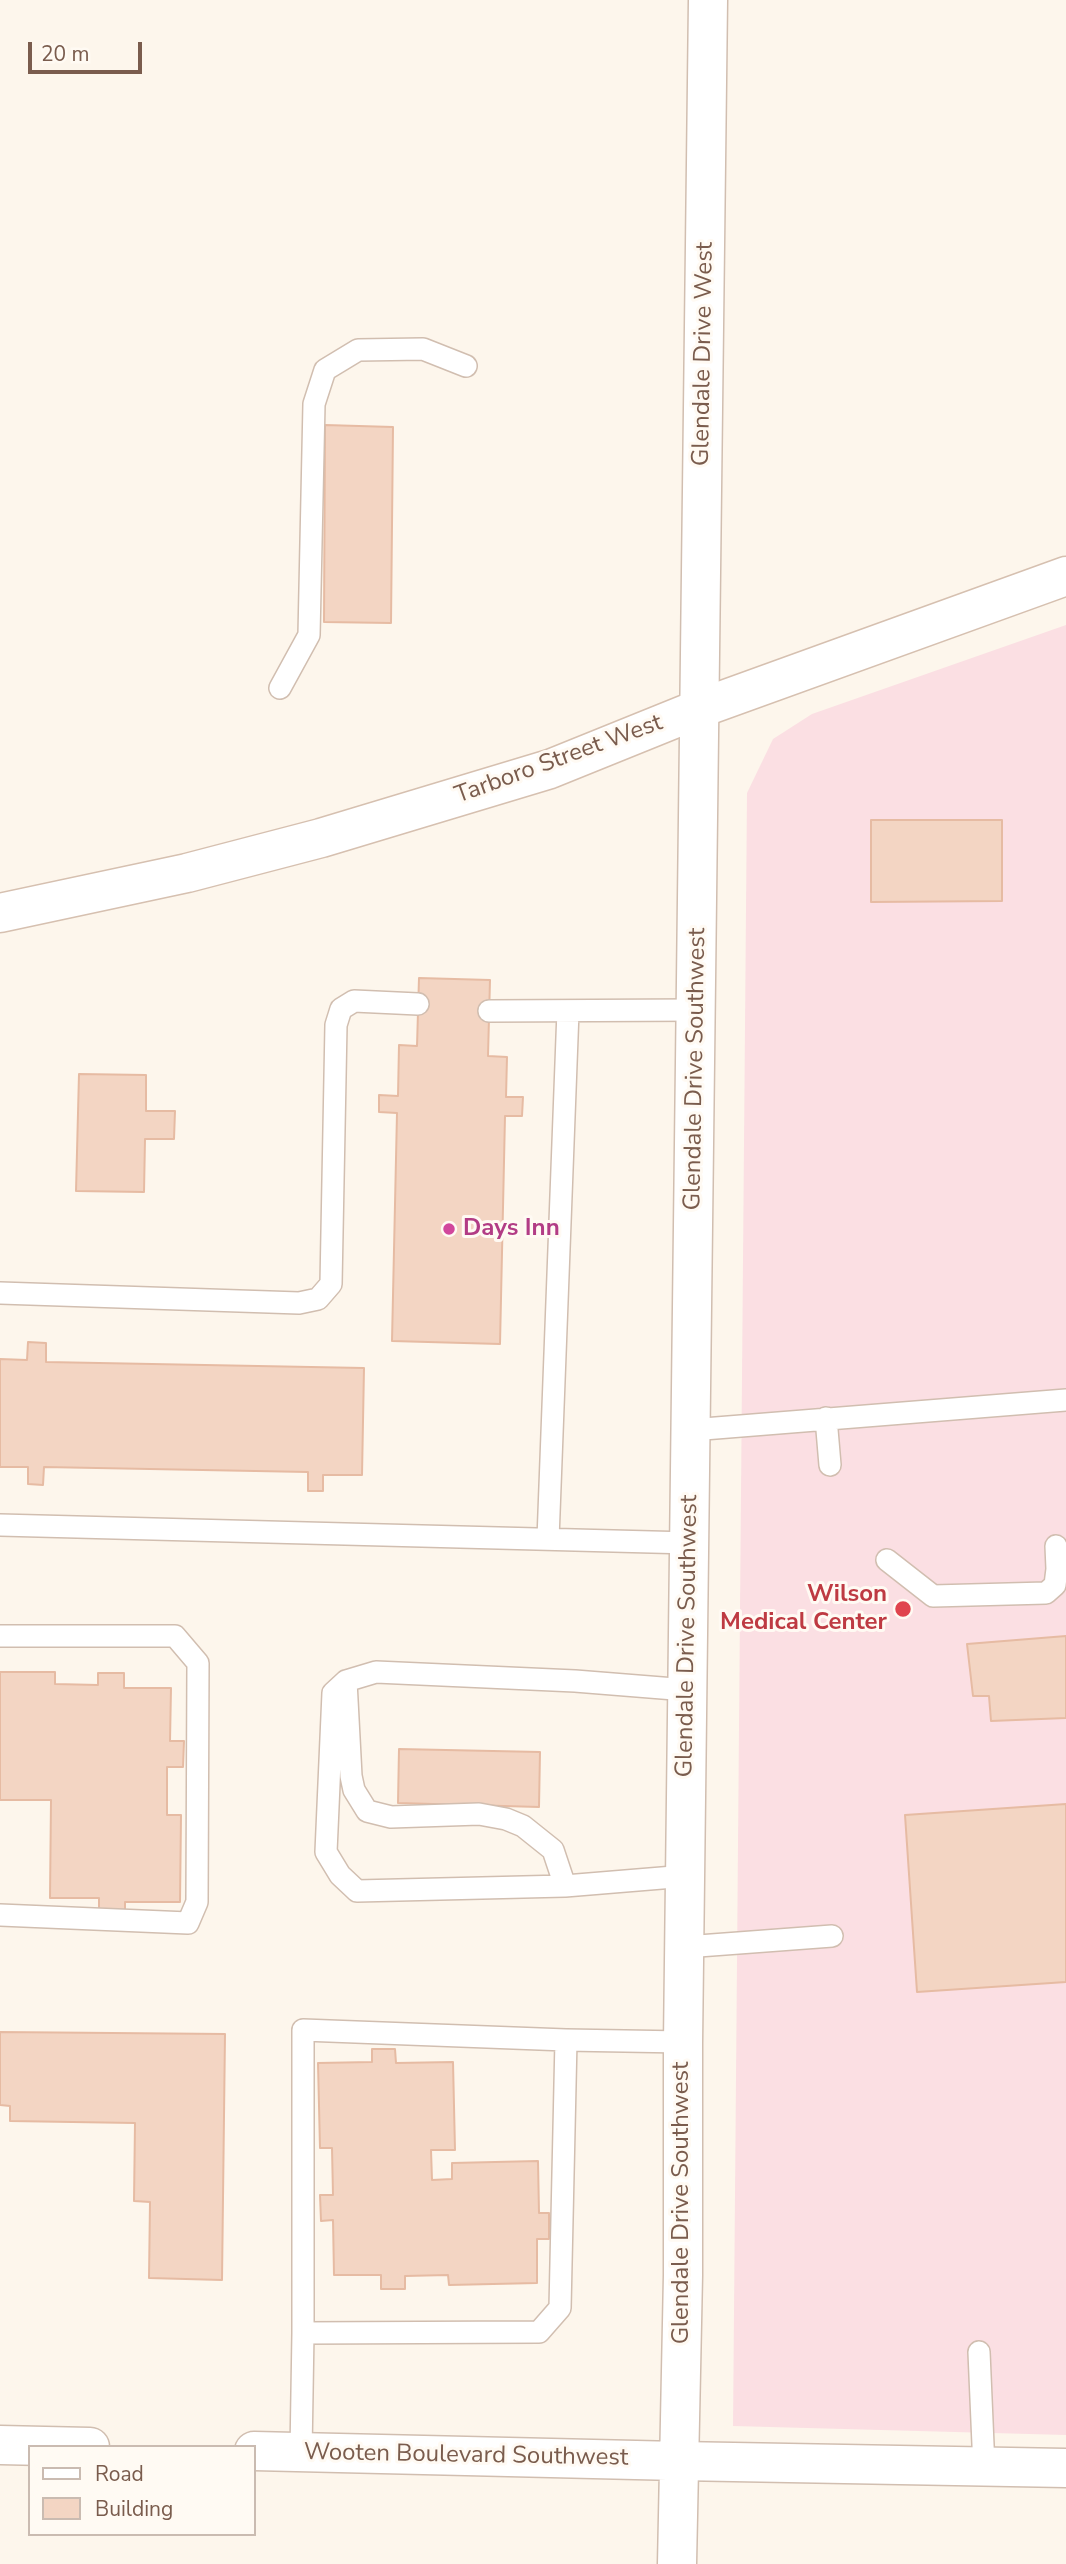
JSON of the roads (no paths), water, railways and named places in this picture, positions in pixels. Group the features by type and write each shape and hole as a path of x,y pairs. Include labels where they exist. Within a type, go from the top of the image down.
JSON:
{"street":[{"name":"Glendale Drive West","path":"701,708 708,0"},
{"name":"Tarboro Street West","path":"0,913 167,878 321,838 550,769 701,708 1066,576"},
{"name":"Glendale Drive Southwest","path":"677,2564 683,2275 687,1690 701,708"},
{"path":"0,2445 28,2446"},
{"name":"Wooten Boulevard Southwest","path":"256,2451 1066,2468"}],"lane":[{"path":"280,688 309,635 314,404 325,370 358,350 423,349 466,366"},
{"path":"0,1293 299,1303 318,1299 331,1283 336,1024 341,1009 354,1001 418,1004"},
{"path":"489,1011 697,1010"},
{"path":"548,1539 568,1011"},
{"path":"691,1430 1066,1400"},
{"path":"826,1418 830,1465"},
{"path":"0,1525 690,1543"},
{"path":"887,1560 933,1596 1046,1592 1055,1585 1056,1546"},
{"path":"0,1636 175,1636 198,1664 197,1902 188,1923 0,1915"},
{"path":"686,1876 565,1886 357,1891 340,1875 326,1852 333,1693 346,1681 376,1672 575,1681 687,1690"},
{"path":"346,1681 351,1776 354,1790 367,1811 391,1817 479,1814 506,1819 523,1826 553,1850 565,1886"},
{"path":"685,1947 832,1936"},
{"path":"301,2452 303,2029 683,2042"},
{"path":"303,2333 539,2332 560,2308 566,2040"},
{"path":"979,2352 984,2468"}],"place":[{"name":"Days Inn","path":"449,1229"},
{"name":"Wilson Medical Center","path":"903,1609"}]}
